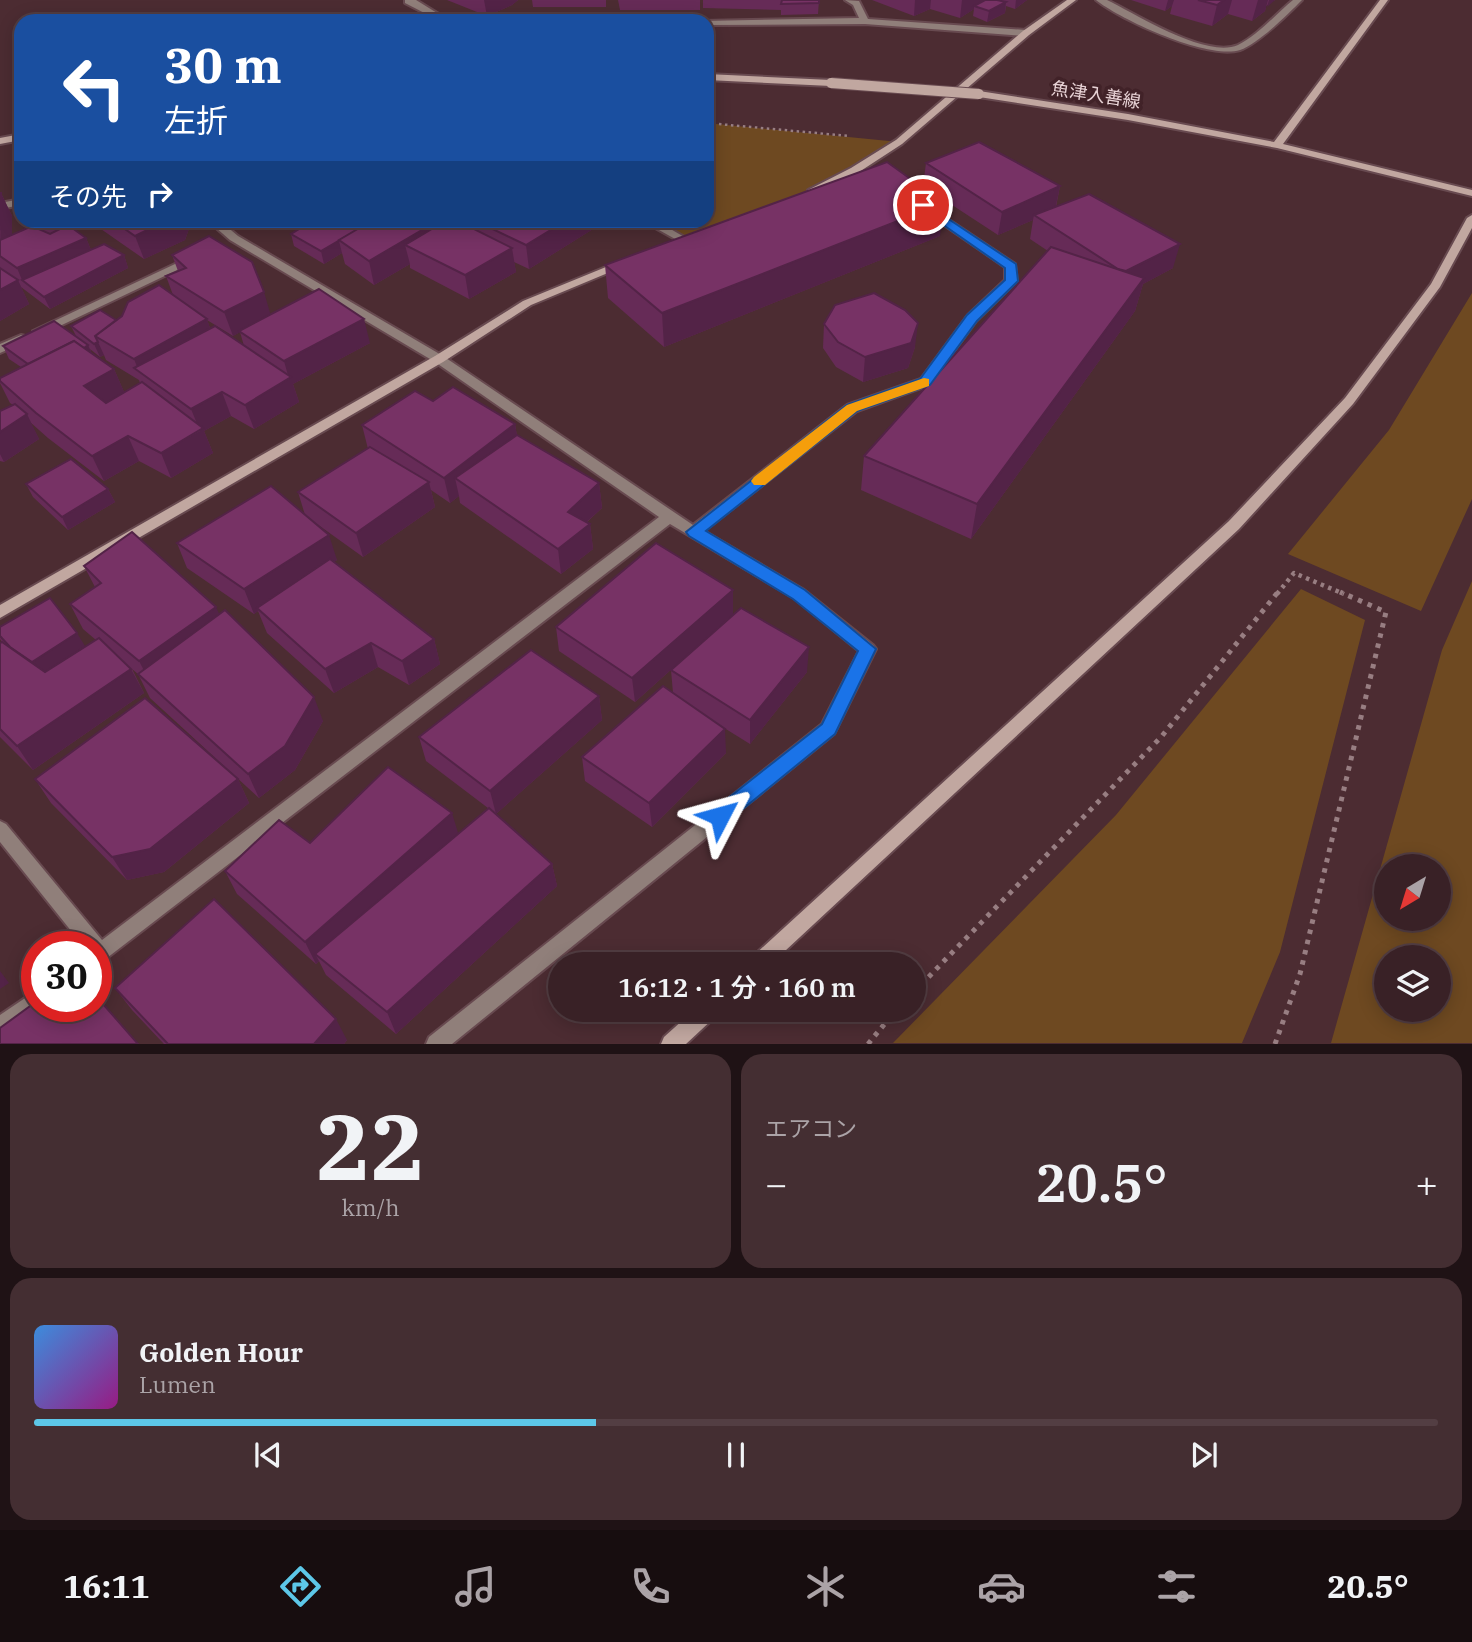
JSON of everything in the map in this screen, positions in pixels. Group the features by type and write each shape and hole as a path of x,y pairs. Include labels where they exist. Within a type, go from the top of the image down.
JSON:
{"street":[{"path":"412,0 408,1 433,14"},
{"path":"849,0 856,3 865,21"},
{"path":"799,198 855,170 899,142 1026,33 1072,0"},
{"path":"1101,0 1214,50 1238,48 1298,0"},
{"path":"1278,145 1384,0"},
{"path":"714,22 865,21 1026,33"},
{"name":"魚津入善線","path":"714,77 979,94 1128,117 1278,145 1472,193"},
{"path":"694,532 852,408 925,382 972,318 1011,281 1011,267 912,198"},
{"path":"771,952 1234,525 1349,401 1436,285 1472,218"},
{"path":"221,228 234,239 439,359 669,517 799,594 868,649 828,729 436,1044"},
{"path":"662,228 681,238"},
{"path":"660,247 694,233"},
{"path":"222,244 234,239"},
{"path":"0,349 210,250"},
{"path":"0,612 439,359 527,303 638,256"},
{"path":"112,939 669,517"},
{"path":"0,828 82,931"},
{"path":"0,1027 21,1011"},
{"path":"671,1044 695,1022"}],"path":[{"path":"714,123 899,142"},
{"path":"926,980 1162,736 1294,573 1386,612 1300,974 1275,1044"},
{"path":"868,1044 886,1022"}],"shaded area":[{"path":"714,124 899,142 799,198 714,227"},
{"path":"661,228 710,228 681,238"},
{"path":"1472,293 1472,499 1421,611 1288,554 1389,430"},
{"path":"1472,581 1472,1043 1331,1043 1374,891 1374,931 1451,931 1451,854 1384,854 1442,650"},
{"path":"1301,589 1365,620 1280,952 1242,1043 893,1043 914,1022 926,1022 926,1009 1116,815"}],"building":[{"path":"782,0 819,0 819,3 781,4"},
{"path":"985,0 1006,2 989,11 974,6"},
{"path":"1198,0 1224,0 1217,5"},
{"path":"979,142 1060,186 1002,212 926,163"},
{"path":"887,162 944,203 662,313 605,265 706,228 714,228 714,225"},
{"path":"0,193 1,228 0,229"},
{"path":"1089,194 1180,244 1126,271 1118,269 1034,215"},
{"path":"27,228 36,228 50,234 62,228 72,228 86,238 17,268 0,256 0,240"},
{"path":"124,228 152,228 135,236"},
{"path":"301,228 357,230 321,251 291,234"},
{"path":"359,228 425,228 369,261 339,240"},
{"path":"434,228 472,228 512,248 465,275 405,245"},
{"path":"490,228 554,228 526,245"},
{"path":"209,236 252,262 264,292 224,312 166,276 186,268 172,255"},
{"path":"104,244 124,255 44,297 22,280"},
{"path":"1051,247 1144,278 977,504 864,456"},
{"path":"0,268 18,280 0,290"},
{"path":"159,285 207,319 134,359 95,336 122,316 128,302"},
{"path":"319,289 364,319 284,361 239,331"},
{"path":"874,293 905,310 918,323 911,343 865,357 838,342 824,324 835,305"},
{"path":"100,310 116,320 95,336 98,342 94,344 71,326"},
{"path":"54,321 88,345 84,348 74,341 28,364 3,346"},
{"path":"215,326 291,377 245,405 222,392 191,409 134,368"},
{"path":"74,341 114,369 84,386 106,403 142,382 203,428 161,453 128,436 92,456 0,381 0,378"},
{"path":"453,387 515,424 444,478 362,425 415,391 433,401"},
{"path":"15,404 27,414 0,432 0,411"},
{"path":"517,435 599,483 568,512 590,524 558,549 455,478"},
{"path":"370,447 429,482 356,533 298,492"},
{"path":"71,459 108,489 62,517 26,484"},
{"path":"271,486 329,535 244,589 177,543"},
{"path":"132,532 216,607 139,661 70,604 101,583 84,566"},
{"path":"656,543 733,590 632,678 556,627"},
{"path":"330,559 434,639 402,661 371,643 325,669 257,608"},
{"path":"50,598 77,633 32,662 10,647 0,636 0,627"},
{"path":"741,608 809,647 750,720 671,670"},
{"path":"225,610 314,697 285,746 248,774 138,674"},
{"path":"99,638 131,669 17,746 0,729 0,643 45,672"},
{"path":"531,650 599,696 490,791 419,737"},
{"path":"663,686 725,729 649,803 582,757"},
{"path":"145,698 238,779 150,849 112,857 35,779"},
{"path":"388,767 452,813 305,942 225,871 279,820 310,843"},
{"path":"489,808 552,864 387,1012 315,954"},
{"path":"214,899 336,1019 314,1044 168,1044 115,988"},
{"path":"21,1013 21,1022 112,1022 112,1014 138,1044 0,1044 0,1028"}],"slow traffic":[{"path":"759,481 852,408 924,383"}],"route":[{"path":"720,816 828,729 868,649 799,594 694,532 852,408 925,382 972,318 1011,281 1011,267 923,205"}]}
